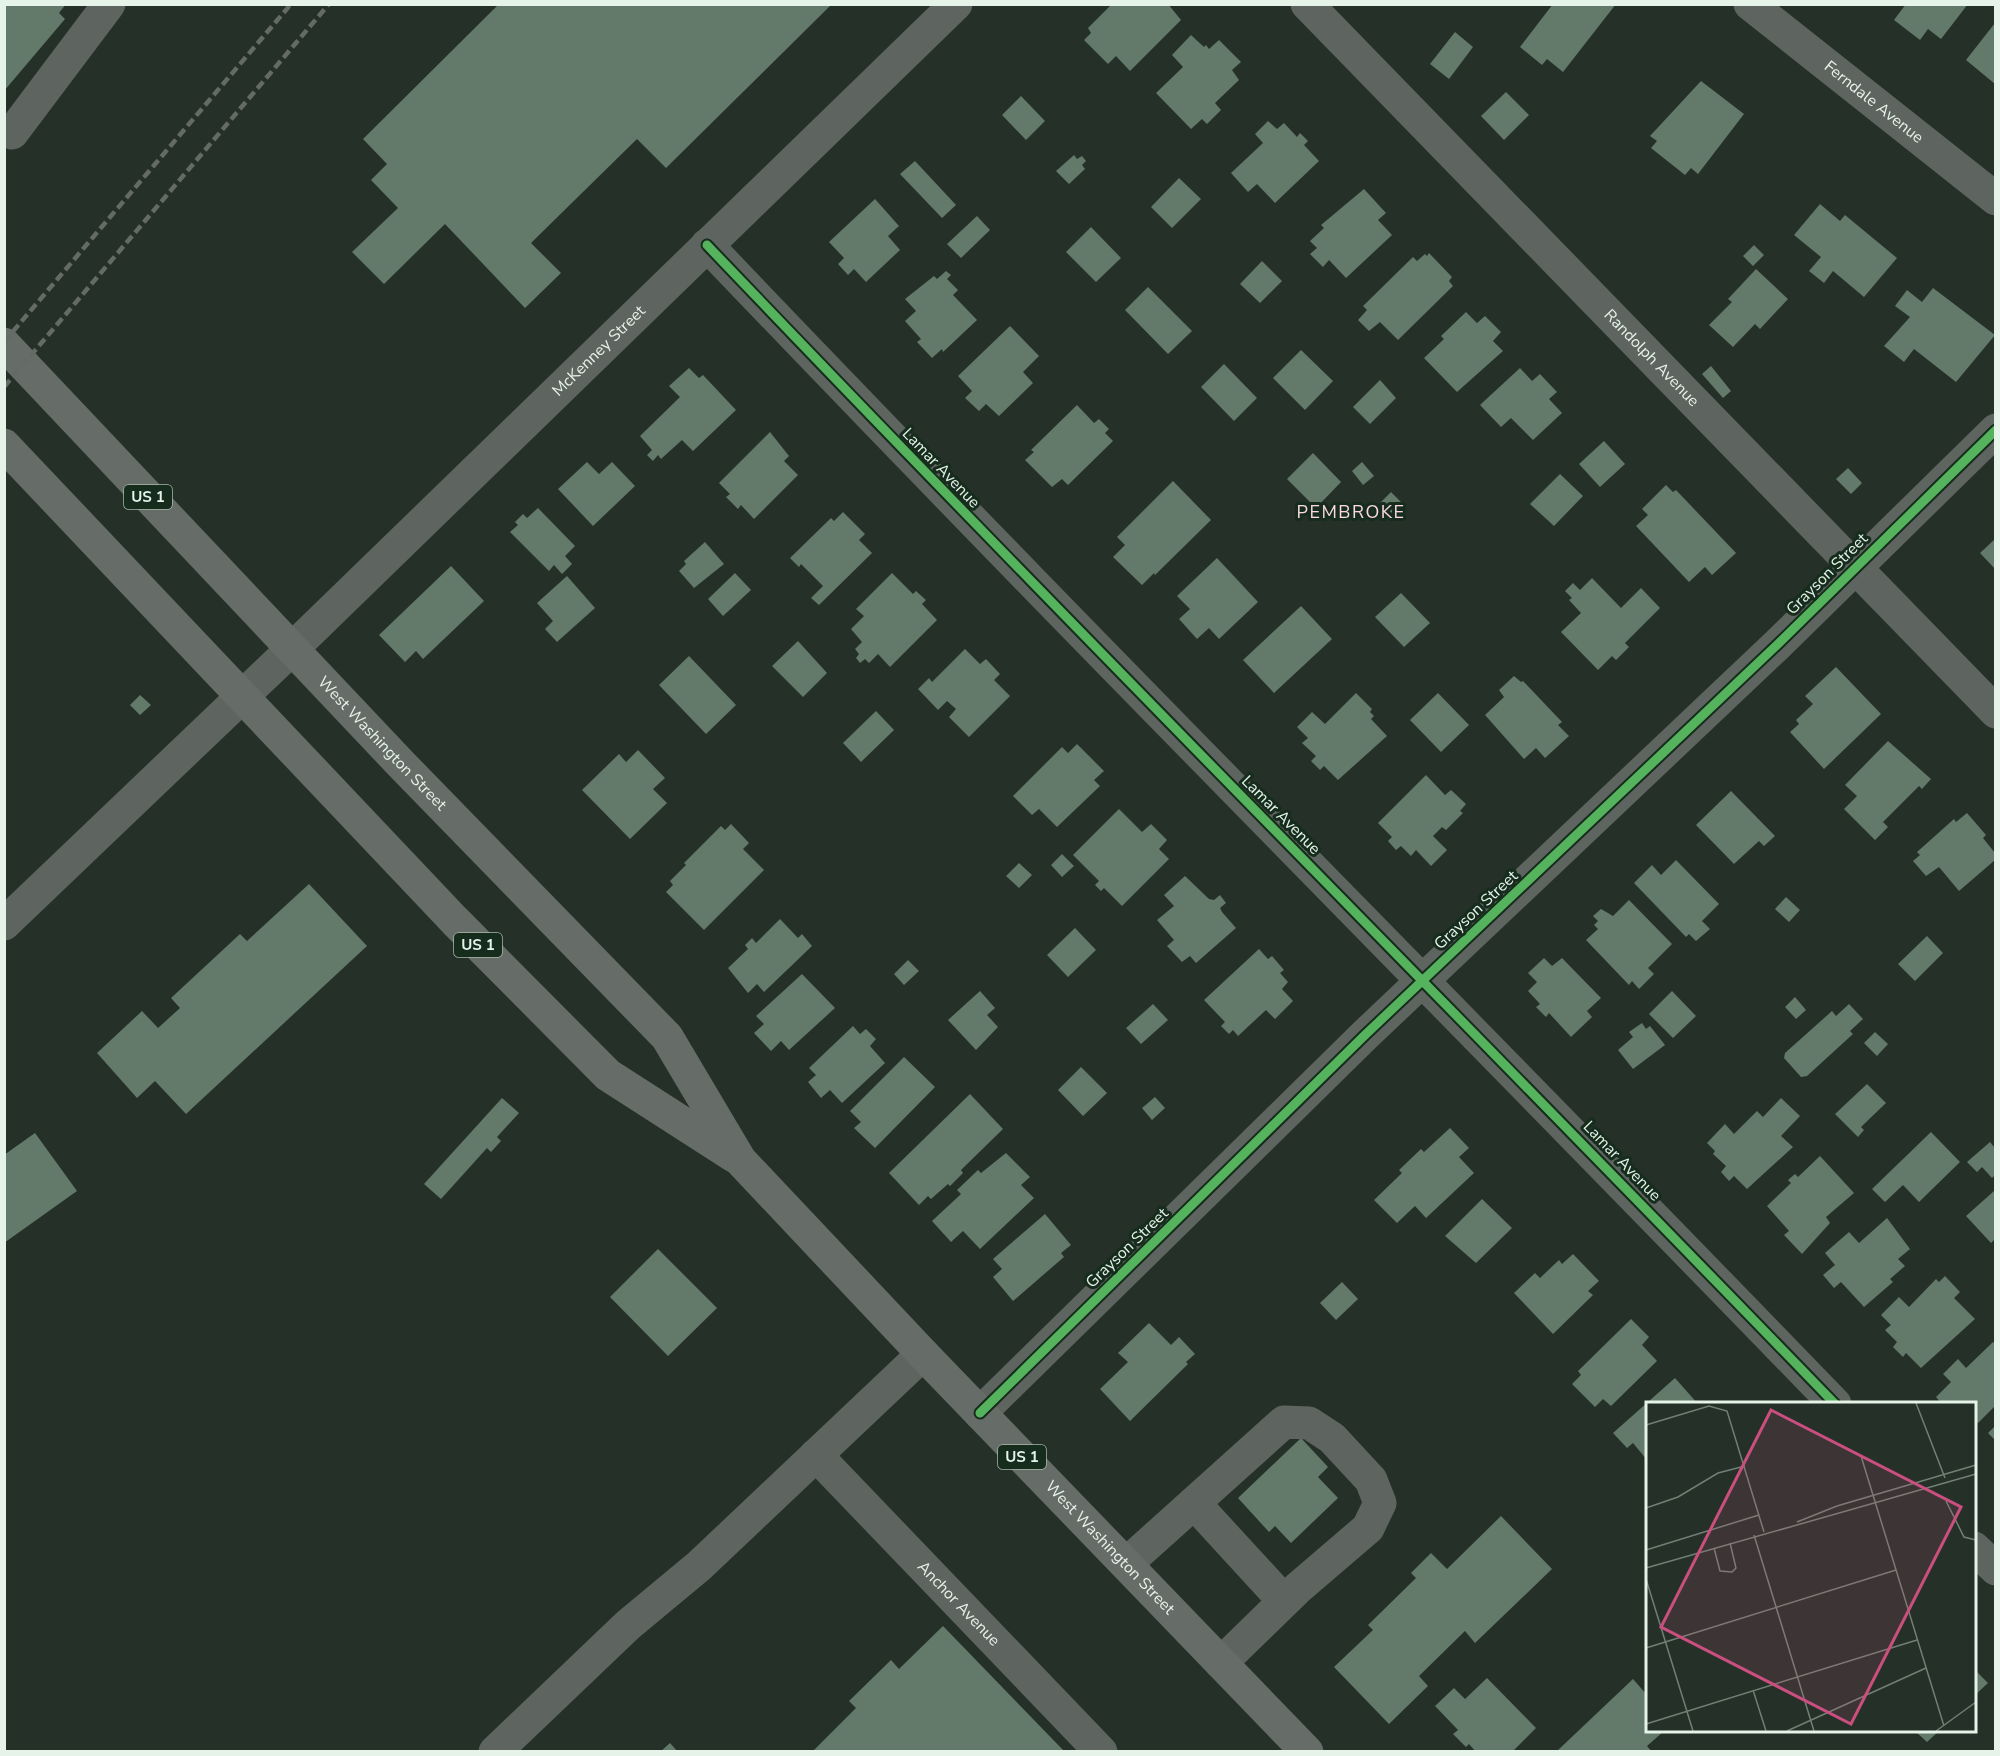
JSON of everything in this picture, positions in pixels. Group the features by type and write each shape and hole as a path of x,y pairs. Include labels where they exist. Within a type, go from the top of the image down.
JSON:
{"main road":[{"name":"West Washington Street","path":"4,344 292,649 667,1037 740,1160 923,1354 1307,1752"},
{"name":"West Washington Street","path":"4,445 454,920 608,1076 740,1160"}],"street":[{"path":"12,133 109,4"},
{"name":"McKenney Street","path":"4,924 292,649 956,4"},
{"name":"Randolph Avenue","path":"1307,4 1995,712"},
{"name":"Ferndale Avenue","path":"1750,4 1995,199"},
{"name":"Lamar Avenue","path":"707,245 954,504 1833,1402"},
{"name":"Grayson Street","path":"980,1413 1423,981 1855,568 1995,430"},
{"path":"506,1748 628,1625 699,1566 923,1354"},
{"path":"1126,1564 1284,1422 1309,1423 1332,1438 1371,1480 1380,1503 1368,1528 1284,1601 1221,1663"},
{"name":"Anchor Avenue","path":"816,1455 1101,1752"},
{"path":"1194,1503 1284,1601"},
{"path":"1976,1550 1995,1569"}],"building":[{"path":"4,4 66,4 59,13 65,19 4,91"},
{"path":"499,4 832,4 666,168 637,139 531,243 561,273 525,308 445,224 384,284 352,252 398,208 371,180 387,164 363,139"},
{"path":"1112,4 1168,4 1181,20 1130,71 1116,56 1108,64 1084,40 1091,33 1088,28"},
{"path":"1553,4 1616,4 1563,72 1547,59 1542,65 1520,47"},
{"path":"1906,4 1968,4 1941,39 1928,29 1920,40 1894,20"},
{"path":"1995,23 1995,84 1966,60"},
{"path":"1455,32 1473,47 1449,79 1430,64"},
{"path":"1191,35 1209,49 1219,40 1241,62 1232,70 1239,80 1215,103 1221,110 1207,124 1202,119 1191,129 1156,93 1183,67 1172,55"},
{"path":"1701,81 1744,114 1698,174 1691,168 1685,175 1651,148 1657,141 1650,136"},
{"path":"1506,92 1529,115 1504,140 1481,116"},
{"path":"1021,96 1045,121 1026,140 1002,115"},
{"path":"1268,121 1277,129 1284,123 1297,137 1300,133 1308,141 1304,145 1319,161 1275,203 1257,184 1248,192 1231,173 1263,143 1255,134"},
{"path":"1074,155 1077,159 1082,156 1086,161 1082,165 1085,169 1069,184 1056,171"},
{"path":"915,161 956,205 942,218 900,174"},
{"path":"1179,178 1201,199 1172,228 1151,207"},
{"path":"1364,189 1386,213 1378,220 1392,235 1346,278 1329,260 1323,267 1310,254 1317,248 1310,241 1324,228 1321,225"},
{"path":"875,199 899,226 888,236 900,250 866,282 854,269 848,275 838,264 844,258 829,242"},
{"path":"1820,204 1840,221 1845,215 1897,258 1864,297 1833,271 1824,283 1809,271 1821,257 1794,235"},
{"path":"977,216 990,230 961,258 947,244"},
{"path":"1091,227 1121,258 1096,282 1066,252"},
{"path":"1754,245 1764,255 1753,266 1743,256"},
{"path":"1429,253 1452,277 1449,281 1453,286 1398,340 1380,322 1369,331 1358,320 1367,310 1363,306 1413,257 1417,261"},
{"path":"1262,261 1282,281 1260,303 1240,284"},
{"path":"1756,269 1788,299 1760,329 1755,324 1733,347 1709,325 1732,302 1728,299"},
{"path":"946,271 951,275 947,279 958,290 953,295 977,320 943,352 942,349 932,358 917,342 921,339 905,321 916,311 905,299 934,276 937,279"},
{"path":"1148,287 1192,331 1168,354 1125,310"},
{"path":"1933,288 1995,335 1956,382 1914,349 1904,362 1884,346 1910,317 1895,306 1907,290 1922,302"},
{"path":"1466,312 1477,323 1485,316 1501,332 1493,341 1503,351 1457,392 1424,358 1444,339 1441,336"},
{"path":"1010,326 1039,356 1023,372 1033,383 999,416 986,404 979,411 965,398 972,391 958,376"},
{"path":"1301,350 1333,381 1305,410 1273,378"},
{"path":"1224,364 1257,398 1234,421 1201,387"},
{"path":"1711,366 1731,391 1723,398 1702,374"},
{"path":"689,368 699,378 703,375 736,410 693,451 682,440 661,459 658,455 653,461 647,455 652,450 640,436 680,397 669,386"},
{"path":"1520,368 1532,381 1540,374 1557,392 1549,399 1562,413 1533,440 1511,418 1501,427 1480,405"},
{"path":"1380,380 1396,398 1370,424 1353,407"},
{"path":"1077,405 1094,423 1099,419 1109,429 1105,433 1113,441 1068,485 1062,479 1052,487 1025,460 1034,452 1031,450"},
{"path":"770,432 789,456 784,461 798,475 754,519 741,505 738,509 726,497 730,494 719,483"},
{"path":"1604,441 1625,464 1600,487 1579,464"},
{"path":"1313,453 1341,482 1316,508 1287,479"},
{"path":"587,462 599,474 612,462 635,486 593,526 558,489"},
{"path":"1362,462 1374,476 1363,485 1352,471"},
{"path":"1848,468 1862,483 1851,494 1836,479"},
{"path":"1560,474 1583,496 1554,526 1530,504"},
{"path":"1173,481 1211,520 1142,585 1113,557 1125,545 1117,537"},
{"path":"1666,485 1673,492 1676,490 1736,553 1712,575 1705,567 1689,582 1636,526 1648,515 1642,509"},
{"path":"1391,492 1402,503 1391,513 1380,503"},
{"path":"538,508 575,546 565,556 572,564 562,574 554,565 549,571 510,532 518,525 515,522 523,514 527,518"},
{"path":"843,512 865,534 859,540 872,553 819,605 811,598 823,586 801,564 799,567 790,558 831,518 834,521"},
{"path":"1995,539 1995,569 1980,553"},
{"path":"705,542 724,564 694,588 679,571 686,564 684,561"},
{"path":"1217,558 1258,602 1219,639 1209,628 1197,639 1179,619 1190,609 1177,596"},
{"path":"451,566 484,601 423,659 416,651 405,662 379,635"},
{"path":"735,573 751,590 723,616 708,599"},
{"path":"892,573 913,594 916,591 926,600 922,604 937,620 890,667 878,654 869,663 865,659 860,663 856,658 859,654 855,649 862,642 851,629 864,616 856,609"},
{"path":"567,576 595,608 557,642 545,629 553,621 537,603"},
{"path":"1592,578 1621,608 1641,588 1660,608 1625,643 1629,647 1616,660 1612,656 1598,670 1561,632 1581,613 1569,600 1572,598 1565,591 1573,583 1580,590"},
{"path":"1401,593 1430,623 1404,647 1375,617"},
{"path":"1301,606 1332,639 1274,693 1243,660"},
{"path":"798,641 827,673 803,697 772,666"},
{"path":"965,649 980,664 986,659 1000,674 994,680 1010,696 969,737 949,717 956,709 947,701 938,710 918,689 929,678 932,682"},
{"path":"689,656 736,705 706,734 659,685"},
{"path":"1836,667 1881,714 1824,769 1790,732 1799,724 1796,720 1813,704 1805,696"},
{"path":"1514,676 1521,682 1523,681 1562,722 1558,725 1569,736 1545,758 1536,748 1524,759 1485,715 1504,697 1499,690"},
{"path":"1356,693 1372,709 1370,712 1374,716 1371,719 1387,736 1338,780 1324,766 1320,770 1311,761 1316,756 1302,743 1308,738 1297,727 1312,712 1325,724"},
{"path":"1438,693 1469,725 1441,752 1410,720"},
{"path":"140,695 151,705 140,715 130,705"},
{"path":"876,711 894,730 861,762 843,743"},
{"path":"1888,741 1931,779 1922,789 1919,786 1883,822 1888,827 1875,840 1844,809 1857,796 1845,785"},
{"path":"1077,744 1104,771 1094,780 1100,786 1057,827 1039,809 1032,815 1013,796 1062,747 1068,753"},
{"path":"638,750 665,778 653,789 667,803 630,839 582,790 619,754 626,762"},
{"path":"1426,775 1445,795 1451,790 1466,804 1460,811 1463,813 1446,830 1442,827 1433,836 1447,850 1431,866 1416,850 1411,856 1401,846 1396,850 1388,841 1392,837 1378,823"},
{"path":"1731,791 1775,836 1764,846 1759,841 1734,864 1696,825"},
{"path":"1119,809 1142,832 1151,824 1167,840 1159,849 1169,859 1122,906 1104,888 1101,891 1095,885 1099,881 1073,855"},
{"path":"1967,813 1986,835 1983,838 1995,853 1995,860 1959,891 1939,867 1926,876 1913,861 1920,855 1917,852 1954,819 1956,822"},
{"path":"731,824 749,843 743,849 764,870 704,930 666,892 673,885 670,881 686,865 684,863 721,826 725,830"},
{"path":"1062,854 1074,866 1062,877 1051,865"},
{"path":"1676,860 1719,904 1702,921 1710,929 1696,941 1689,934 1686,937 1634,883 1652,865 1661,875"},
{"path":"1019,863 1032,875 1019,888 1006,876"},
{"path":"1185,876 1209,899 1214,900 1220,895 1226,903 1220,908 1236,928 1196,963 1190,956 1182,962 1167,946 1174,940 1157,920 1174,906 1164,895"},
{"path":"309,884 367,946 186,1114 155,1081 137,1098 97,1053 142,1011 158,1028 180,1008 171,998 240,934 247,941"},
{"path":"1786,897 1800,910 1789,922 1775,909"},
{"path":"1629,900 1672,944 1648,968 1654,974 1639,989 1632,981 1629,985 1586,940 1598,929 1594,925 1598,921 1593,916 1601,909 1613,916"},
{"path":"780,919 798,938 802,934 812,946 764,992 757,984 748,993 728,968 748,949 745,945 752,938 756,943"},
{"path":"1075,928 1096,950 1068,977 1047,955"},
{"path":"1927,936 1943,953 1915,981 1898,964"},
{"path":"1259,949 1268,959 1272,956 1284,970 1280,973 1288,982 1282,989 1293,1001 1275,1019 1266,1010 1238,1036 1233,1030 1229,1034 1221,1026 1225,1022 1204,1000"},
{"path":"1544,958 1552,966 1562,958 1601,998 1587,1011 1592,1017 1571,1037 1549,1013 1546,1017 1536,1007 1540,1004 1528,991 1537,982 1528,973"},
{"path":"908,960 919,971 904,985 894,974"},
{"path":"802,974 835,1008 789,1050 781,1041 771,1051 754,1033 764,1024 756,1016"},
{"path":"980,991 995,1008 987,1015 998,1027 976,1050 948,1020"},
{"path":"1672,991 1696,1016 1673,1038 1649,1014"},
{"path":"1795,997 1806,1010 1796,1019 1785,1007"},
{"path":"1153,1004 1168,1020 1141,1044 1126,1028"},
{"path":"1849,1004 1863,1019 1850,1031 1853,1034 1807,1076 1801,1077 1784,1058 1785,1053 1832,1011 1836,1016"},
{"path":"1642,1023 1646,1029 1650,1026 1665,1045 1633,1069 1618,1050 1633,1037 1629,1032"},
{"path":"853,1026 860,1034 866,1029 876,1039 870,1046 885,1063 842,1103 830,1090 821,1098 808,1082 816,1075 809,1068"},
{"path":"1875,1032 1888,1044 1877,1056 1864,1043"},
{"path":"904,1057 935,1087 875,1148 854,1128 861,1122 850,1111"},
{"path":"1081,1067 1107,1093 1083,1116 1058,1090"},
{"path":"1867,1084 1886,1103 1861,1127 1864,1130 1858,1137 1835,1114"},
{"path":"970,1094 1003,1129 961,1170 963,1173 950,1186 948,1184 931,1199 928,1196 919,1205 889,1173"},
{"path":"1155,1097 1165,1108 1152,1120 1142,1108"},
{"path":"502,1098 519,1113 497,1137 501,1141 491,1152 487,1148 441,1199 424,1184"},
{"path":"1781,1098 1800,1116 1781,1136 1793,1147 1747,1189 1734,1176 1729,1181 1721,1172 1726,1166 1713,1154 1715,1151 1707,1143 1725,1124 1734,1134 1757,1111 1763,1117"},
{"path":"1450,1128 1469,1148 1459,1157 1474,1173 1426,1218 1415,1206 1397,1223 1374,1200 1402,1173 1399,1170 1421,1149 1424,1152"},
{"path":"1931,1132 1960,1162 1919,1202 1903,1185 1885,1202 1872,1189"},
{"path":"35,1133 77,1191 4,1243 4,1155"},
{"path":"1990,1142 1995,1148 1995,1175 1992,1178 1982,1167 1977,1172 1967,1162"},
{"path":"1006,1153 1030,1177 1021,1185 1034,1198 980,1249 963,1231 951,1242 932,1221 961,1194 957,1190 978,1170 981,1173"},
{"path":"1820,1156 1854,1193 1826,1217 1830,1223 1802,1254 1784,1235 1789,1231 1767,1206 1791,1183 1788,1180 1795,1174 1798,1177"},
{"path":"1994,1191 1995,1239 1991,1243 1966,1216"},
{"path":"1482,1199 1512,1228 1476,1263 1445,1236"},
{"path":"1045,1214 1071,1245 1061,1253 1064,1257 1013,1301 993,1277 1002,1269 993,1259"},
{"path":"1887,1218 1910,1249 1898,1259 1905,1266 1890,1279 1893,1282 1864,1307 1841,1282 1834,1288 1823,1275 1835,1265 1825,1253 1849,1232 1859,1243"},
{"path":"658,1249 717,1308 668,1356 610,1297"},
{"path":"1573,1254 1599,1281 1588,1291 1593,1295 1553,1334 1514,1293 1535,1273 1540,1278 1559,1260 1562,1264"},
{"path":"1945,1276 1960,1292 1954,1298 1975,1319 1921,1368 1906,1353 1903,1357 1893,1347 1897,1342 1885,1330 1891,1325 1881,1315 1899,1297 1909,1307 1936,1279 1939,1282"},
{"path":"1342,1282 1358,1299 1336,1320 1320,1303"},
{"path":"1631,1319 1649,1337 1642,1345 1657,1361 1611,1406 1603,1399 1595,1407 1572,1384 1581,1375 1578,1371"},
{"path":"1149,1323 1171,1345 1179,1337 1195,1354 1186,1362 1188,1364 1130,1421 1100,1389 1128,1362 1118,1353"},
{"path":"1993,1342 1995,1344 1995,1406 1978,1423 1976,1422 1976,1402 1940,1402 1936,1397 1951,1382 1943,1374 1958,1359 1966,1368"},
{"path":"1675,1378 1696,1402 1648,1402"},
{"path":"1646,1404 1646,1459 1633,1443 1627,1448 1613,1433"},
{"path":"1995,1426 1995,1440 1988,1433"},
{"path":"1301,1438 1328,1467 1318,1477 1338,1498 1291,1543 1275,1526 1269,1532 1238,1498"},
{"path":"1501,1516 1552,1569 1475,1643 1465,1631 1419,1676 1428,1686 1389,1724 1334,1667 1373,1630 1368,1625 1416,1578 1411,1573 1431,1553 1447,1569"},
{"path":"943,1626 1065,1752 812,1752 856,1708 849,1701 891,1660 899,1669"},
{"path":"1976,1671 1988,1683 1976,1694"},
{"path":"1487,1678 1536,1728 1512,1752 1476,1752 1469,1744 1466,1747 1453,1734 1458,1730 1435,1706 1454,1688 1465,1699"},
{"path":"1633,1679 1646,1694 1646,1732 1663,1732 1647,1746 1652,1752 1556,1752"},
{"path":"1916,1732 1938,1732 1927,1742"},
{"path":"670,1743 678,1752 660,1752"}],"railway":[{"path":"4,342 291,4"},
{"path":"4,387 329,4"}],"cycle path":[{"path":"707,245 987,536 1833,1402"},
{"path":"980,1413 1365,1035 1778,644 1996,430"}],"district":[{"name":"PEMBROKE","path":"1351,512"}]}
